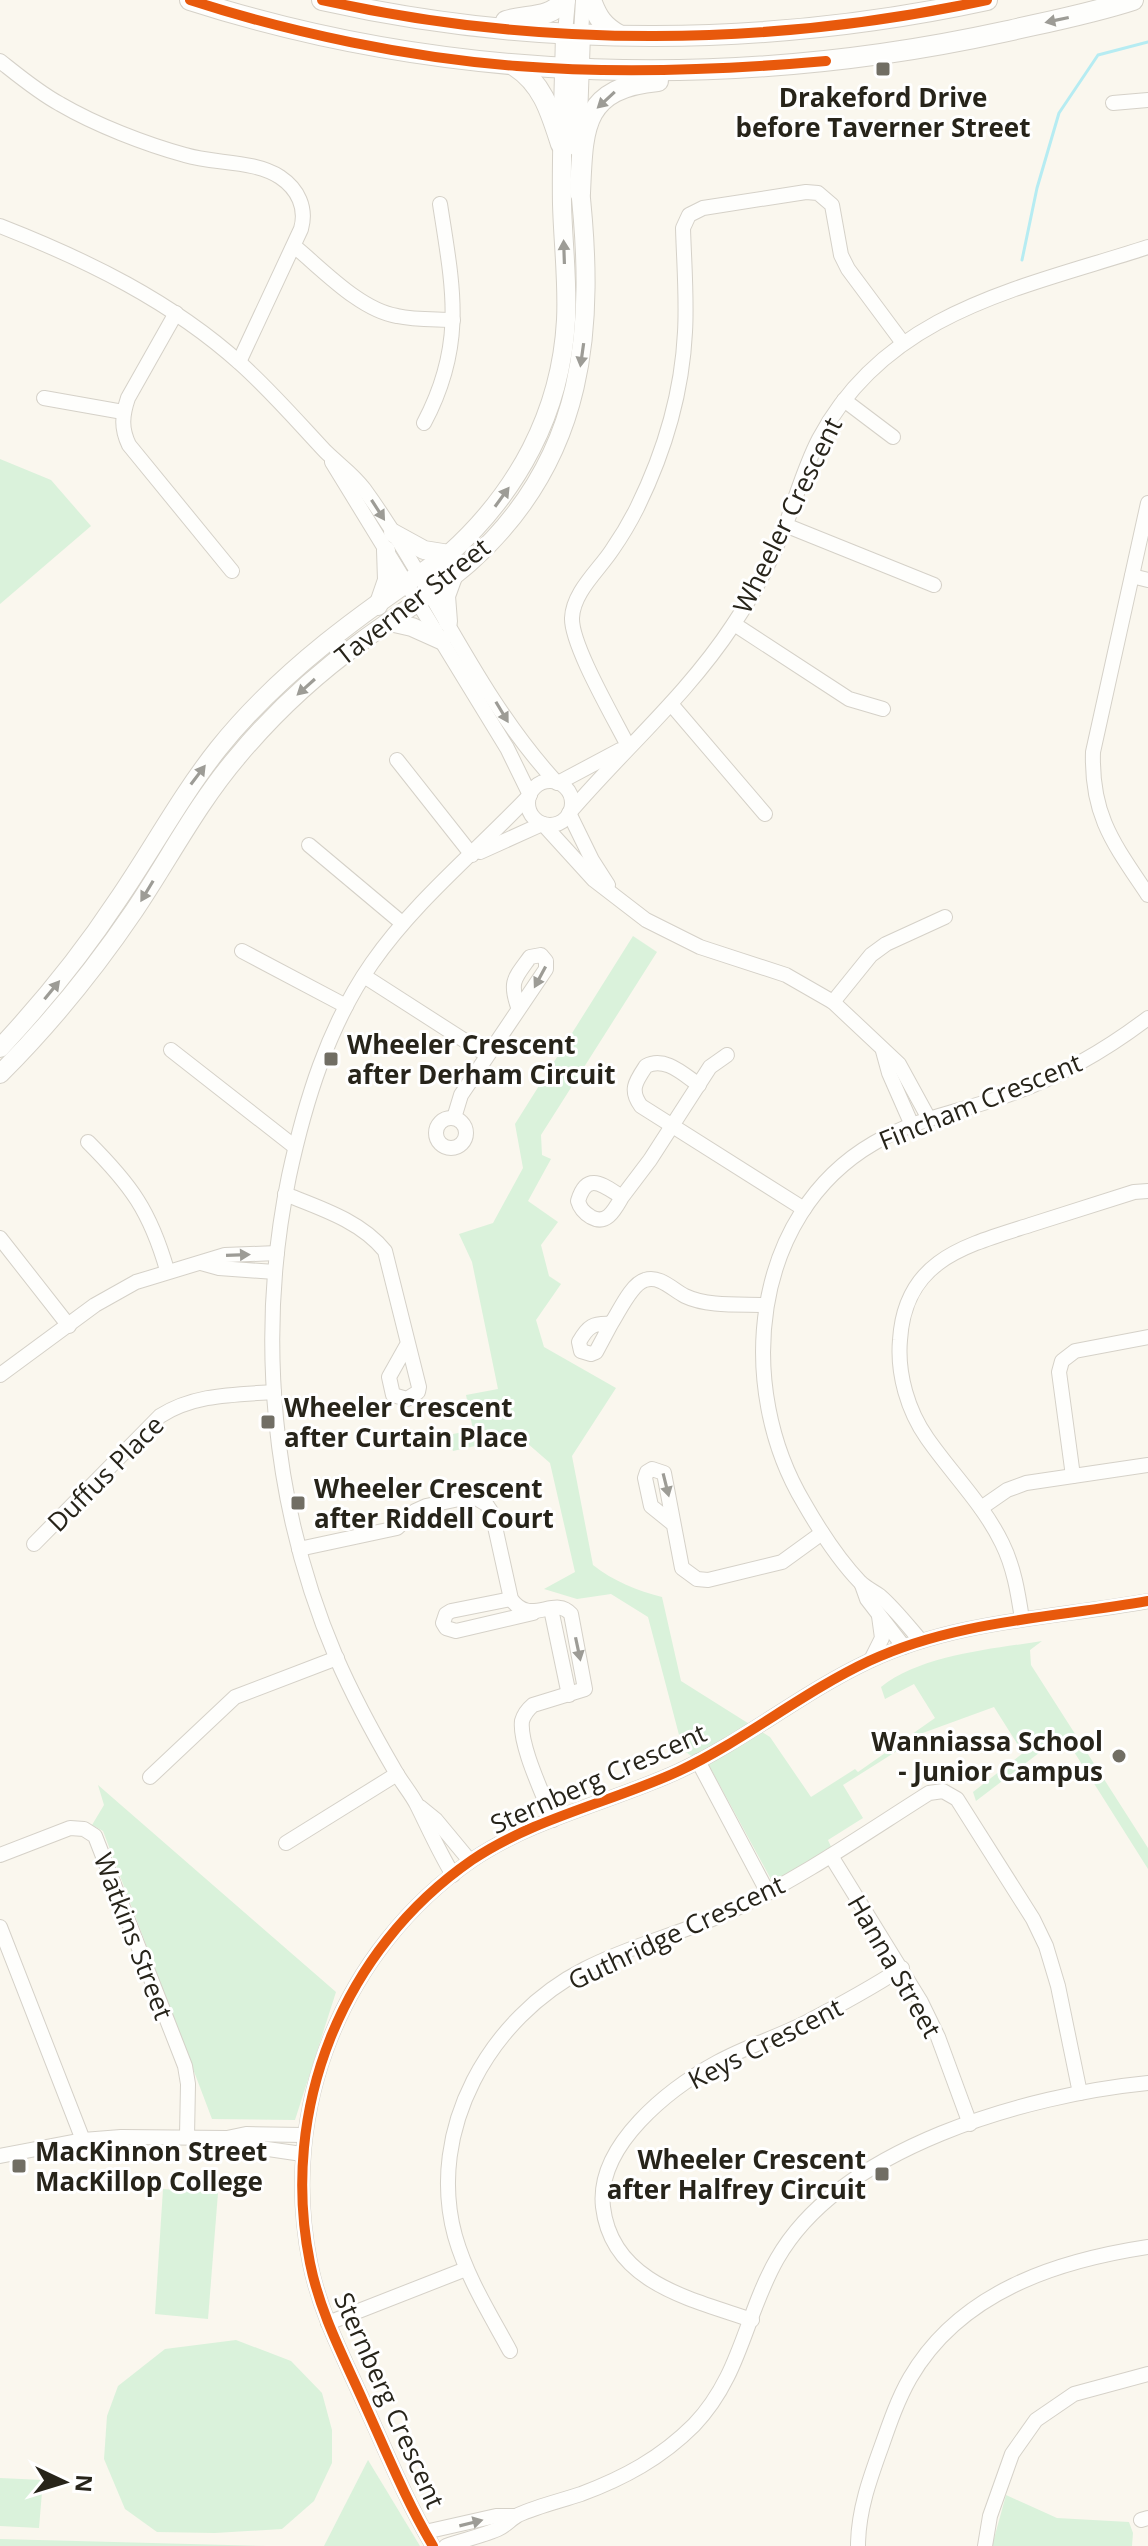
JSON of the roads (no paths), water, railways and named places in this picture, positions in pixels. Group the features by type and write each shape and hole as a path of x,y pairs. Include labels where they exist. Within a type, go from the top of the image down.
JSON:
{"highway":[{"path":"190,0 260,20 425,55 515,66 572,68 732,68 879,55 1041,24 1133,0"},
{"path":"322,0 367,10 483,27 619,35 702,35 806,28 910,15 987,0"},
{"path":"483,27 518,17 544,16 566,0"},
{"path":"591,0 596,16 605,27 619,35"},
{"path":"515,66 530,76 541,92 561,144"},
{"path":"580,193 583,138 587,122 603,100 632,83 706,78 732,68"}],"main road":[{"name":"Taverner Street","path":"0,1074 60,1010 100,960 188,823 237,757 316,678 454,574 491,540 533,486 557,441 574,395 586,317 576,160 573,34"},
{"name":"Taverner Street","path":"0,1048 80,955 185,792 259,703 348,625 449,554 492,511 515,480 542,429 563,357 566,319 561,144 572,68"},
{"path":"378,606 387,580 389,542 449,554"},
{"path":"390,622 445,631 446,596 454,574"}],"street":[{"path":"566,0 573,34"},
{"path":"573,34 583,0"},
{"path":"0,61 40,92 98,122 186,156 262,169 277,175 295,190 303,209 303,223 239,362"},
{"path":"1113,103 1148,100"},
{"path":"628,746 577,641 572,615 579,596 636,510 670,424 680,379 685,333 683,228 689,215 703,208 806,192 825,196 832,205 841,255 848,269 903,343"},
{"path":"424,423 446,373 453,320 453,287 440,204"},
{"path":"0,226 108,273 176,313 239,362 275,395 363,488 389,542 445,631 513,730 570,795 570,813 592,860 612,892"},
{"path":"294,246 367,305 381,312 398,317 453,320"},
{"name":"Wheeler Crescent","path":"570,813 705,665 734,624 769,563 818,442 844,400 871,370 903,343 942,318 971,305 1148,247"},
{"path":"176,313 128,398 123,412 124,433 129,445 232,571"},
{"path":"44,398 123,412"},
{"path":"844,400 893,437"},
{"path":"1148,503 1093,752 1092,777 1103,824 1148,895"},
{"path":"785,525 934,585"},
{"path":"1132,576 1148,580"},
{"path":"734,624 849,699 883,709"},
{"path":"445,631 530,796 530,812 594,880 661,929 700,947 786,975 833,1002 899,1064 928,1117"},
{"path":"671,704 765,814"},
{"name":"Wheeler Crescent","path":"558,783 628,746"},
{"path":"397,760 472,855"},
{"path":"453,1875 417,1804 364,1717 337,1658 299,1549 282,1471 274,1392 272,1317 275,1272 285,1194 295,1147 322,1060 346,1006 402,923 435,888 472,855 541,783 558,783"},
{"path":"472,855 542,824 558,824 570,813"},
{"path":"309,845 402,923"},
{"path":"833,1002 871,955 886,944 945,917"},
{"path":"242,951 346,1006"},
{"path":"364,976 487,1055"},
{"path":"454,1118 461,1095 518,1007"},
{"name":"Fincham Crescent","path":"921,1641 879,1596 862,1584 822,1533 785,1466 769,1413 764,1374 766,1305 779,1255 804,1209 843,1165 871,1144 911,1123 995,1099 1059,1074 1117,1041 1148,1018"},
{"path":"171,1050 295,1147"},
{"path":"883,1051 911,1123"},
{"path":"622,1197 710,1067 727,1055"},
{"path":"699,1085 666,1063 650,1063 634,1086 634,1096 641,1106 674,1124 804,1209"},
{"path":"88,1142 122,1176 138,1198 151,1222 167,1270"},
{"path":"1022,1619 1013,1571 1004,1545 981,1508 926,1437 913,1412 904,1386 900,1359 901,1322 906,1302 931,1267 960,1248 1134,1192 1148,1191"},
{"path":"285,1194 339,1217 377,1242 389,1262 407,1345"},
{"path":"0,1238 69,1326"},
{"path":"0,1375 108,1296 136,1282 167,1270 225,1255 277,1253"},
{"path":"201,1263 219,1268 275,1272"},
{"path":"611,1324 636,1286 651,1279 701,1301 766,1305"},
{"path":"1073,1476 1059,1372 1062,1361 1075,1351 1148,1337"},
{"name":"Duffus Place","path":"34,1544 160,1416 184,1403 203,1398 274,1392"},
{"path":"981,1508 1007,1490 1026,1483 1148,1465"},
{"path":"299,1549 397,1528 415,1511 426,1506 464,1498 476,1498 486,1504 492,1513 511,1599 521,1609 565,1608 571,1614 586,1685 582,1692 533,1705 523,1717 522,1725 531,1766 553,1820"},
{"path":"672,1523 682,1568 697,1579 708,1580 782,1562 822,1533"},
{"name":"Fincham Crescent","path":"862,1584 867,1599 904,1647"},
{"path":"511,1599 451,1611 446,1614 443,1623 446,1628 456,1631 544,1610"},
{"name":"Sternberg Crescent","path":"433,2546 328,2323 314,2281 304,2228 302,2154 314,2082 331,2033 369,1963 423,1899 470,1861 518,1835 698,1761 871,1660 921,1641 982,1625 1148,1601"},
{"path":"871,1660 882,1638 878,1613"},
{"path":"150,1777 235,1697 337,1658"},
{"path":"698,1761 768,1893"},
{"path":"286,1843 397,1774"},
{"name":"Guthridge Crescent","path":"510,2351 466,2269 452,2221 448,2189 456,2124 472,2083 491,2049 513,2021 540,1998 586,1968 712,1919 768,1893 929,1793 943,1791 957,1799 1033,1919 1046,1946 1058,1986 1080,2093"},
{"path":"417,1804 436,1820 470,1861"},
{"name":"Watkins Street","path":"0,1855 70,1828 84,1829 95,1836 185,2066 188,2084 187,2136"},
{"name":"Hanna Street","path":"831,1856 902,1968 938,2037 970,2124"},
{"path":"0,1927 83,2140"},
{"name":"Keys Crescent","path":"752,2320 668,2292 631,2265 612,2239 605,2219 602,2199 607,2170 633,2129 657,2104 685,2082 733,2054 804,2024 902,1968"},
{"path":"446,2546 468,2542 500,2528 517,2516 629,2474 675,2444 705,2413 728,2379 777,2260 802,2224 832,2194 879,2164 970,2124 1014,2109 1080,2093 1148,2083"},
{"path":"0,2156 83,2140 187,2136 251,2140 304,2135"},
{"path":"251,2140 302,2154"},
{"path":"858,2546 863,2506 895,2408 916,2367 946,2331 999,2292 1045,2270 1148,2247"},
{"path":"328,2323 466,2269"},
{"path":"985,2546 990,2516 1012,2454 1036,2420 1074,2394 1148,2374"},
{"path":"425,2532 496,2516 517,2516"}],"waterway":[{"path":"1022,260 1037,188 1059,113 1098,55 1148,42"}],"place":[{"name":"Drakeford Drive before Taverner Street","path":"883,69"},
{"name":"Wheeler Crescent after Derham Circuit","path":"331,1059"},
{"name":"Wheeler Crescent after Curtain Place","path":"268,1422"},
{"name":"Wheeler Crescent after Riddell Court","path":"298,1503"},
{"name":"Wanniassa School - Junior Campus","path":"1119,1756"},
{"name":"MacKinnon Street MacKillop College","path":"19,2166"},
{"name":"Wheeler Crescent after Halfrey Circuit","path":"882,2174"}]}
